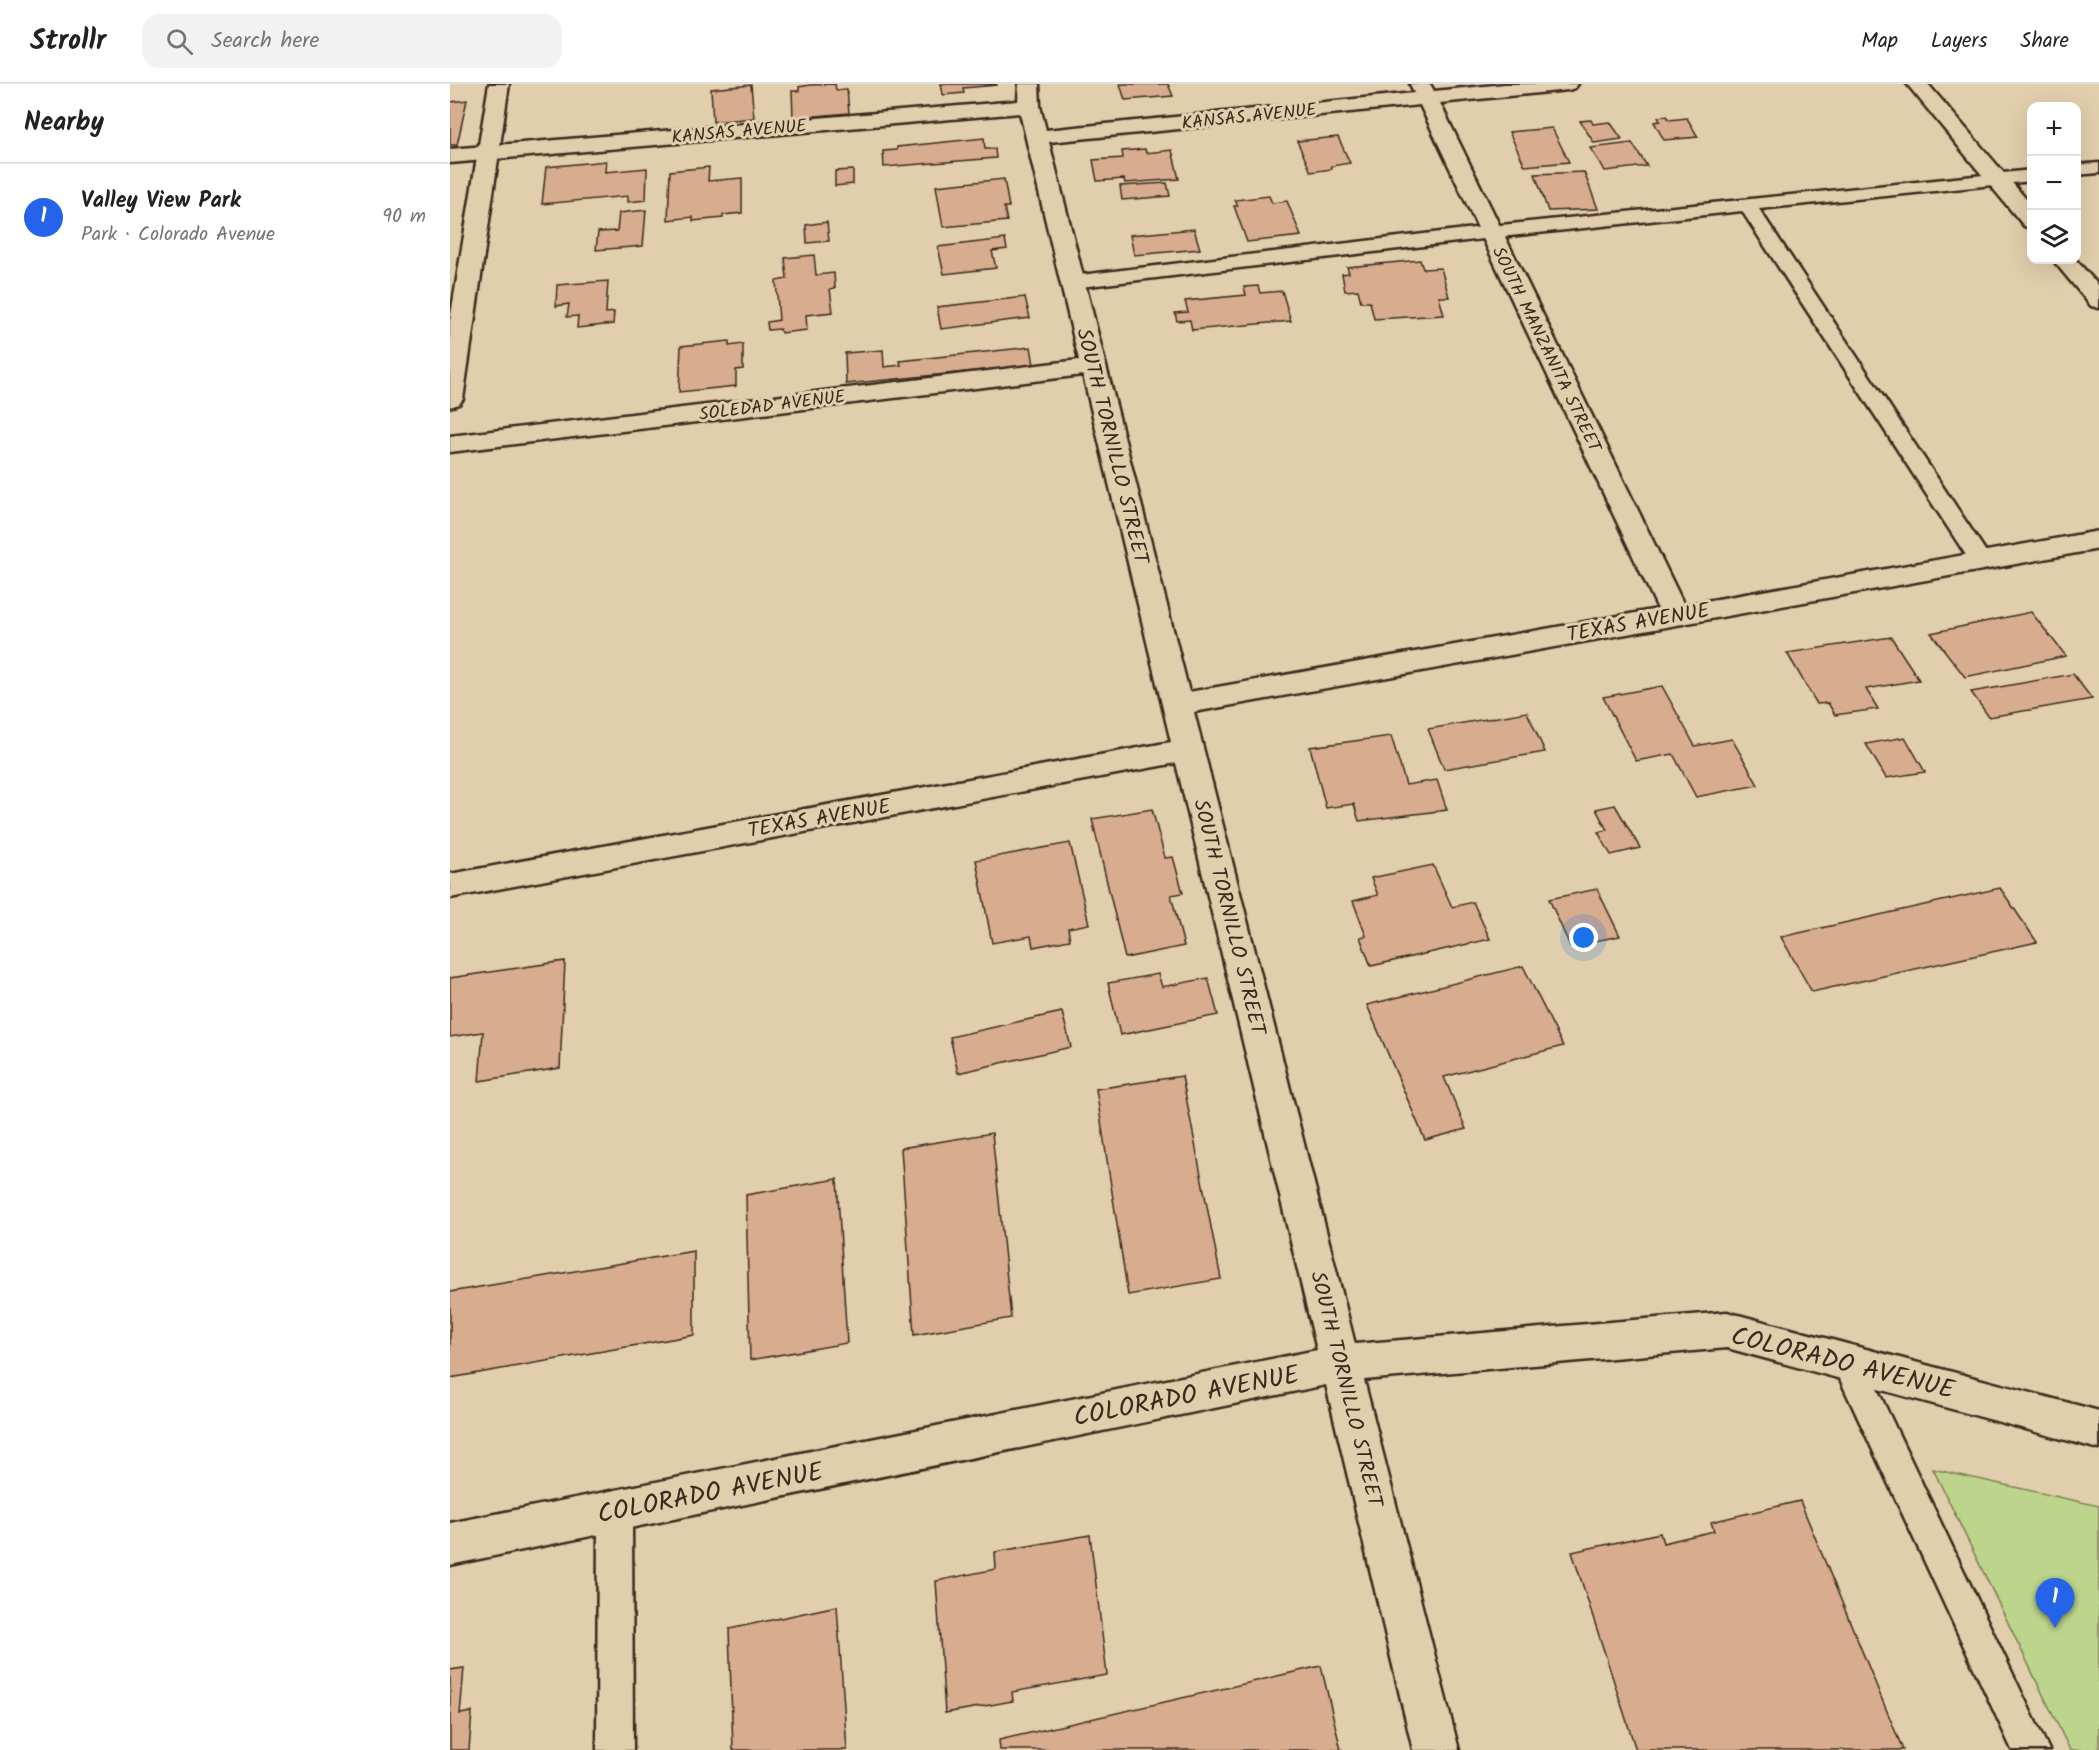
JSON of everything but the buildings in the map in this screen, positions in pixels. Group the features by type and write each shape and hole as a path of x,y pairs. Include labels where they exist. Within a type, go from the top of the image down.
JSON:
{"street":[{"path":"450,399 499,84"},
{"name":"KANSAS AVENUE","path":"1037,137 1423,91 1568,84"},
{"path":"1917,84 2027,216"},
{"name":"SOUTH MANZANITA STREET","path":"1423,91 1675,615"},
{"name":"KANSAS AVENUE","path":"450,156 1029,95"},
{"name":"SOUTH TORNILLO STREET","path":"1029,95 1072,282 1436,1750"},
{"path":"2067,264 2099,301"},
{"name":"SOLEDAD AVENUE","path":"450,444 1093,366"},
{"name":"TEXAS AVENUE","path":"1177,705 2099,540"},
{"name":"TEXAS AVENUE","path":"450,886 1188,750"},
{"name":"COLORADO AVENUE","path":"450,1544 1341,1364 1727,1330 2099,1430"}],"lane":[{"path":"2081,170 2099,168"},
{"path":"1072,282 1491,232 2027,175"},
{"path":"1746,205 1981,561"},
{"path":"1848,1362 2031,1750"},
{"path":"615,1511 615,1750"}],"green space":[{"path":"1933,1469 2099,1506 2099,1750 2070,1750"}],"place":[{"name":"Valley View Park","path":"2055,1628"}]}
